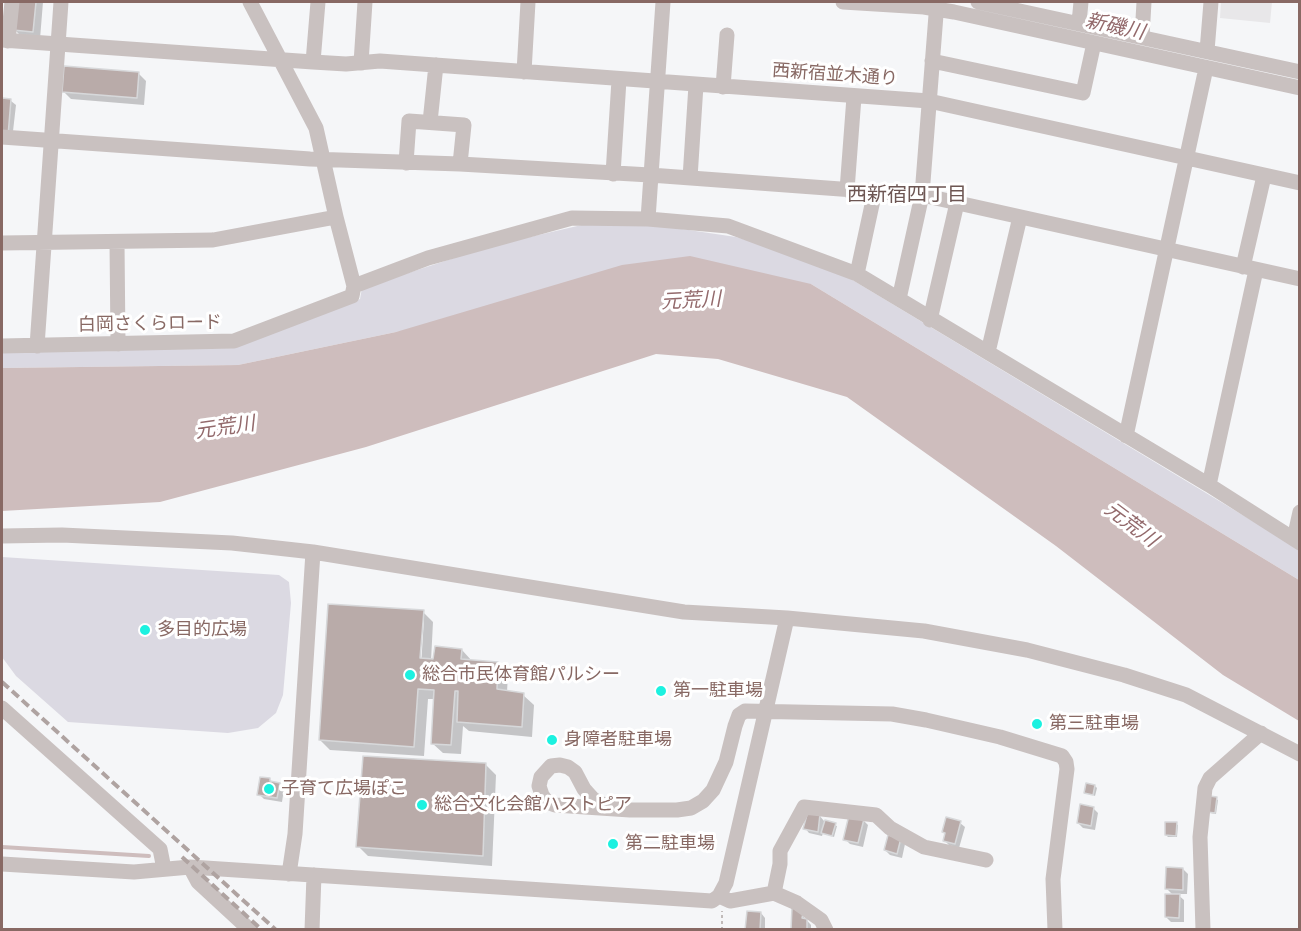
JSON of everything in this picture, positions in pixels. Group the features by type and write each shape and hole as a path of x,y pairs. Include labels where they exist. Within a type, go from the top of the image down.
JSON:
{"street":[{"path":"5,40 12,2"},
{"path":"37,346 61,2"},
{"path":"250,2 316,128 354,286 428,258 572,218 648,219 728,226 857,274 930,320 988,352 1209,485 1297,541 1299,512"},
{"path":"313,62 318,2"},
{"path":"361,63 365,2"},
{"path":"524,72 528,2"},
{"path":"648,219 663,2"},
{"path":"843,2 937,5 1094,43 1299,88"},
{"path":"978,2 1019,6 1079,24 1299,72"},
{"path":"1079,24 1081,2"},
{"path":"1142,37 1144,2"},
{"path":"1207,51 1211,2"},
{"path":"899,299 922,195 937,5"},
{"path":"723,87 727,35"},
{"name":"西新宿並木通り","path":"5,40 313,62 380,61 929,101 1299,183"},
{"path":"932,61 1083,93 1094,43"},
{"path":"430,122 436,65"},
{"path":"1126,436 1206,68"},
{"path":"613,174 620,80"},
{"path":"690,178 696,85"},
{"path":"847,190 854,96"},
{"path":"406,163 409,121 464,125 460,164"},
{"path":"2,137 322,159 650,175 922,195 1299,279"},
{"path":"1209,485 1264,176"},
{"path":"857,274 875,191"},
{"path":"930,320 957,203"},
{"path":"2,243 213,240 336,217"},
{"path":"988,352 1020,217"},
{"path":"117,242 118,344"},
{"name":"白岡さくらロード","path":"2,346 234,341 352,296 354,286"},
{"path":"2,536 62,535 232,543 313,552 684,612 787,618 924,631 1027,650 1186,694 1299,754"},
{"path":"289,874 295,834 313,552"},
{"path":"2,864 134,872 190,867 712,901 719,896 726,883 787,618"},
{"path":"2,708 159,849 164,869"},
{"path":"630,810 604,805 593,799 575,772 568,767 551,766 544,771 541,777 539,786 542,795 548,802 555,805 630,810 691,808 704,801 713,790 723,768 739,715 745,711 892,714 1000,737 1062,756 1067,769 1054,857 1055,930"},
{"path":"1203,930 1200,837 1205,788 1210,778 1261,733"},
{"path":"555,805 565,804 573,799 578,791 579,781"},
{"path":"774,893 780,864 780,851 804,807 876,815 890,828 924,847 986,860"},
{"path":"190,867 198,882 250,930"},
{"path":"312,930 314,875"},
{"path":"719,896 730,901 774,893 821,920 826,930"}],"shaded area":[{"path":"1221,2 1272,2 1270,23 1220,18"},
{"path":"586,224 648,224 736,237 826,264 1299,549 1299,580 811,284 396,332 238,365 2,368 2,352 233,348 360,299 362,288 491,246"},
{"name":"多目的広場","path":"2,557 279,575 289,582 291,603 283,695 276,713 258,728 228,733 68,722 16,676 2,657"}],"water":[{"name":"元荒川","path":"690,256 811,284 1299,580 1299,721 1223,675 1056,546 847,397 718,359 656,354 366,447 160,502 2,511 2,368 238,365 396,332 622,265"}],"building":[{"path":"16,2 36,2 33,32 13,30"},
{"path":"64,66 139,72 137,98 62,92"},
{"path":"2,98 11,99 8,136 2,135"},
{"name":"総合市民体育館パルシー","path":"328,604 424,610 420,658 433,659 435,646 462,649 461,659 498,662 497,689 524,693 522,727 457,722 458,691 455,691 451,745 431,744 434,690 418,689 414,747 319,740"},
{"name":"総合文化会館ハストピア","path":"363,756 486,763 483,856 356,847"},
{"name":"子育て広場ぽこ","path":"260,777 270,778 270,781 280,783 277,798 257,795"},
{"path":"1086,783 1095,785 1093,795 1084,793"},
{"path":"1209,796 1217,797 1215,813 1207,812"},
{"path":"1080,804 1094,807 1091,826 1077,823"},
{"path":"808,811 820,814 818,832 803,829"},
{"path":"849,815 864,819 858,843 843,840"},
{"path":"946,817 961,821 955,844 943,841 945,833 942,832"},
{"path":"825,820 836,823 832,836 821,833"},
{"path":"1165,822 1177,822 1176,836 1165,835"},
{"path":"888,835 901,838 897,854 884,850"},
{"path":"1166,867 1183,868 1183,890 1165,889"},
{"path":"1165,894 1180,894 1179,918 1165,917"},
{"path":"792,907 803,914 802,918 807,919 807,930 791,930"},
{"path":"747,911 761,912 760,930 745,930"}],"waterway":[{"path":"2,847 149,856"}],"railway":[{"path":"2,682 276,930"},
{"path":"182,857 262,930"}],"place":[{"name":"多目的広場","path":"145,630"},
{"name":"総合市民体育館パルシー","path":"410,675"},
{"name":"第一駐車場","path":"661,691"},
{"name":"第三駐車場","path":"1037,724"},
{"name":"身障者駐車場","path":"552,740"},
{"name":"子育て広場ぽこ","path":"269,789"},
{"name":"総合文化会館ハストピア","path":"422,805"},
{"name":"第二駐車場","path":"613,844"}],"district":[{"name":"西新宿四丁目","path":"907,195"}],"water label":[{"name":"新磯川","path":"1115,27"}]}
